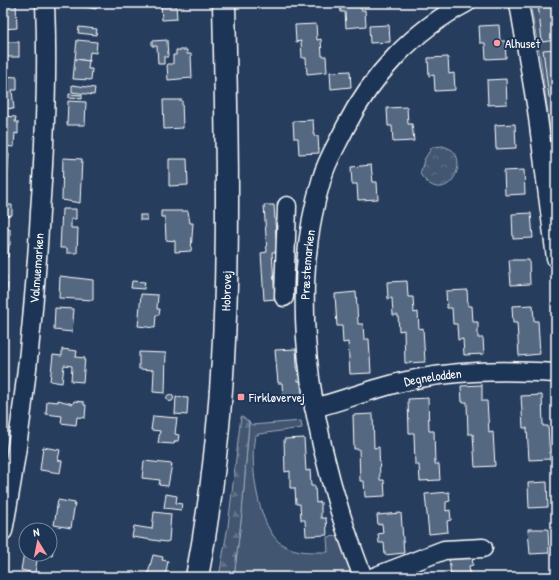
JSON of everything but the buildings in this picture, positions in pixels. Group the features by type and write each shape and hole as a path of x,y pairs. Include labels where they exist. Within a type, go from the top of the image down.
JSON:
{"main road":[{"name":"Hobrovej","path":"197,577 211,488 219,419 226,327 228,228 224,3"}],"street":[{"name":"Valmuemarken","path":"3,531 12,486 27,379 37,268 45,108 45,3"},
{"name":"Præstemarken","path":"363,577 344,530 332,490 314,408 305,322 308,253 315,204 322,176 329,159 355,108 377,78 412,41 432,25 466,3"},
{"path":"519,3 537,110 556,258"},
{"path":"284,297 287,206"},
{"path":"285,252 308,253"},
{"name":"Degnelodden","path":"314,408 383,387 431,376 491,371 556,373"},
{"path":"374,577 444,550 483,548"}],"green space":[{"path":"530,3 556,3 556,173 541,62"},
{"path":"443,146 452,150 457,157 458,165 452,181 445,186 438,187 429,184 420,174 424,160 432,147"},
{"path":"241,416 249,422 242,513 234,577 219,577 228,526"},
{"path":"301,421 302,428 259,434 255,436 253,462 257,495 262,511 267,525 274,537 288,548 305,552 328,552 327,537 339,536 348,557 346,559 348,563 350,562 356,577 234,577 242,513 249,422 252,425"}],"place":[{"name":"Alhuset","path":"497,43"},
{"name":"Firkløvervej","path":"241,397"}]}
